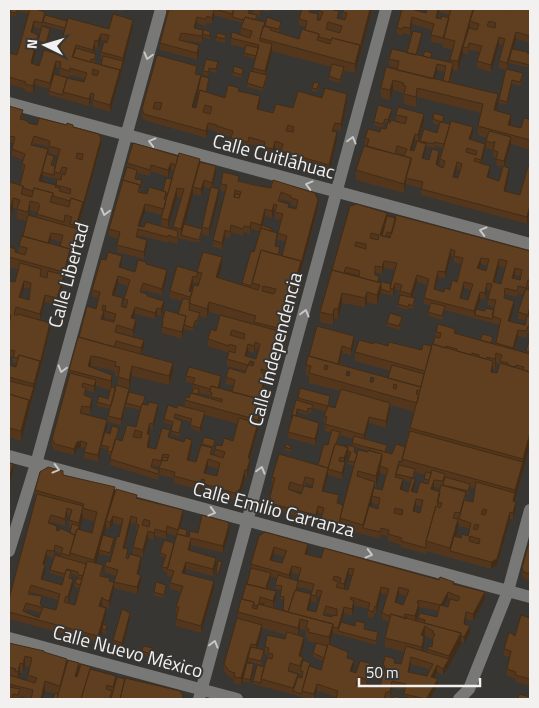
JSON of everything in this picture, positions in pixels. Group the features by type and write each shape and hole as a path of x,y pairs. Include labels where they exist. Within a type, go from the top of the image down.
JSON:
{"street":[{"name":"Calle Libertad","path":"9,551 36,464 161,9"},
{"name":"Calle Independencia","path":"200,695 338,193 386,9"},
{"name":"Calle Cuitláhuac","path":"9,103 530,244"},
{"name":"Calle Emilio Carranza","path":"9,456 247,522 530,597"},
{"path":"458,699 469,689 508,591 530,510"},
{"name":"Calle Nuevo México","path":"9,638 200,695 237,699"}],"building":[{"path":"11,9 18,9 16,13 10,12"},
{"path":"30,9 45,12 42,23 34,21 31,32 38,35 31,63 39,66 44,50 58,54 68,18 109,29 113,14 133,20 123,58 101,52 104,42 107,43 109,35 101,34 98,41 95,40 93,50 76,45 72,57 120,70 110,105 93,100 94,94 91,93 89,99 63,92 67,78 84,82 87,73 70,68 69,71 60,68 61,62 56,61 50,83 35,79 33,86 9,77 9,53 17,55","holes":["93,69 99,71 97,76 92,74"]},
{"path":"169,9 214,9 212,18 207,16 206,19 197,17 194,28 203,30 202,36 181,33 179,40 199,45 197,53 160,43"},
{"path":"215,9 234,9 232,14"},
{"path":"234,9 249,9 248,13 257,15 255,20 245,17 244,20 232,17"},
{"path":"302,9 310,9 309,12 318,14 317,20 320,20 323,12 319,11 320,9 333,9 339,11 337,18 345,20 347,13 343,12 343,9 370,9 360,48 360,45 332,38 331,40 319,37 319,34 305,30 307,21 299,19","holes":["328,22 342,26 340,33 326,29"]},
{"path":"402,9 414,9 426,13 427,9 438,9 436,18 441,19 442,16 449,18 444,38 431,35 434,24 412,17 410,28 397,28"},
{"path":"451,9 473,9 458,61 450,60 455,41 443,38"},
{"path":"474,9 530,9 530,36 516,32 507,63 499,61 505,39 499,37 491,65 477,61 482,46 469,43 468,48 463,47 469,28 477,30 479,24 470,21","holes":["489,21 496,23 495,28 487,26"]},
{"path":"45,15 67,21 65,28 43,22"},
{"path":"245,17 265,22 260,41 272,44 265,71 253,68 259,45 231,38 232,32 250,38 252,31 241,28"},
{"path":"267,17 281,22 279,29 265,26"},
{"path":"42,26 50,29 46,43 38,41"},
{"path":"263,26 299,39 302,29 319,34 317,40 330,44 332,38 360,45 355,64 260,38"},
{"path":"203,29 210,32 210,36 203,34"},
{"path":"413,31 422,33 416,55 407,53"},
{"path":"217,33 226,35 225,39 216,37"},
{"path":"246,45 258,48 256,56 244,53"},
{"path":"76,48 96,54 94,60 91,59 90,62 73,57"},
{"path":"392,49 453,63 449,82 443,81 446,66 437,64 433,79 397,70 399,61 389,59"},
{"path":"512,49 528,52 530,54 530,65 509,60"},
{"path":"425,51 432,53 430,58 423,56"},
{"path":"157,55 197,66 195,74 201,75 192,107 196,108 200,90 225,98 228,85 239,88 238,91 260,96 257,109 273,113 276,104 293,108 298,91 322,98 325,88 347,94 341,124 335,123 332,131 337,132 329,165 281,151 283,144 275,141 273,149 264,147 265,142 249,137 248,142 231,138 233,131 217,125 208,123 206,131 144,114 142,109","holes":["155,102 162,103 160,110 153,108","205,105 212,107 210,114 203,112","288,125 294,127 293,132 286,131"]},
{"path":"103,56 123,61 120,73 120,70 101,65"},
{"path":"206,59 218,62 216,69 209,68 208,72 203,71"},
{"path":"332,64 344,67 340,80 329,76"},
{"path":"234,66 243,69 242,75 233,72"},
{"path":"386,67 498,94 494,110 511,115 508,125 521,128 524,118 530,119 530,140 478,126 483,104 417,88 416,97 404,94 406,86 403,86 404,83 393,80 390,90 381,88"},
{"path":"506,69 523,73 520,82 512,80 507,102 499,100"},
{"path":"250,71 267,75 263,88 247,83"},
{"path":"54,74 68,78 63,95 49,91"},
{"path":"201,76 209,78 206,92 198,90"},
{"path":"314,82 319,83 317,89 312,88"},
{"path":"378,105 392,109 388,120 385,119 383,124 374,122"},
{"path":"9,106 23,110 20,119 28,121 28,123 37,125 39,118 67,125 67,123 73,125 73,127 99,134 101,139 83,205 83,202 71,198 70,201 53,196 53,193 34,188 33,191 23,188 20,185 25,165 22,164 25,154 12,149 15,137 9,136","holes":["34,136 50,141 49,146 60,149 54,172 60,173 62,167 67,168 65,175 62,174 61,180 57,179 56,185 39,181 48,149 31,145","77,153 83,154 82,160 76,158","56,185 71,189 70,194 59,191 60,188 55,187"]},
{"path":"398,107 424,114 418,135 415,134 410,150 414,151 417,141 426,144 422,158 429,160 432,149 439,151 436,164 443,168 445,161 440,159 451,121 473,127 469,139 485,144 481,160 475,158 474,161 490,166 487,177 499,181 503,166 509,168 504,191 520,195 528,166 530,167 530,205 527,217 421,189 423,182 406,178 411,161 411,158 404,156 407,149 397,146 395,154 367,146 369,139 365,138 368,129 380,132 381,128 386,129 388,122 390,123 391,120 405,124 407,117 396,115","holes":["467,148 477,151 476,155 466,152","457,162 462,164 458,178 453,177"]},
{"path":"434,113 444,116 442,122 433,119"},
{"path":"440,122 450,124 444,144 420,141 424,129 437,133"},
{"path":"489,131 511,137 504,161 496,159 498,152 493,150 495,141 493,143 486,141"},
{"path":"133,143 178,156 176,165 171,163 168,170 151,165 150,170 127,163"},
{"path":"364,146 411,158 404,184 356,170"},
{"path":"179,153 200,159 181,229 173,227 184,189 177,188 168,220 161,218"},
{"path":"47,154 54,156 51,165 55,166 54,175 42,172"},
{"path":"200,162 216,166 212,183 204,180 201,189 193,187"},
{"path":"127,167 137,170 135,179 142,180 140,188 140,185 123,180"},
{"path":"223,172 239,176 238,181 254,185 271,188 273,180 315,193 318,200 301,264 301,261 282,256 287,236 278,233 283,214 275,212 277,205 274,204 272,211 265,209 261,225 251,222 250,227 244,226 243,229 231,225 230,232 225,230 222,243 213,240 227,185 221,184","holes":["235,190 241,192 239,198 234,197","281,192 298,200 296,209 288,207 289,204 278,201"]},
{"path":"166,178 172,179 167,196 166,192 163,191"},
{"path":"123,180 140,185 138,192 147,194 149,187 166,192 164,209 145,204 138,226 144,227 146,222 178,231 177,238 138,229 136,237 147,240 144,252 117,245 120,232 109,229"},
{"path":"9,182 23,186 21,194 32,197 34,188 53,193 50,202 69,207 71,198 83,202 76,226 70,224 72,217 65,215 64,222 37,214 40,205 38,203 30,201 28,212 17,209 20,200 13,198 11,207 9,206"},
{"path":"211,187 219,189 209,229 202,227"},
{"path":"235,194 240,195 239,198 234,197"},
{"path":"357,204 387,213 380,235 390,238 396,215 530,251 530,280 528,280 526,289 530,290 528,315 518,312 526,288 518,286 517,291 505,288 504,298 514,301 508,321 525,325 527,316 530,316 530,326 528,326 526,331 518,330 513,348 496,343 501,319 492,316 496,300 488,299 492,284 487,283 485,293 480,292 474,311 424,298 429,279 417,275 411,294 400,291 402,285 395,283 393,289 390,288 397,263 384,261 382,267 375,266 375,275 379,276 378,282 332,270 350,206","holes":["371,233 379,235 378,240 370,238","356,242 366,244 366,249 355,246","451,249 455,251 454,256 463,258 457,282 452,280 450,290 445,288 444,292 434,289 438,271 445,272","481,258 489,259 486,271 477,268","499,259 507,261 501,284 493,282","346,267 360,271 359,276 344,272","515,268 522,270 520,280 512,278","464,282 473,284 468,300 460,298"]},
{"path":"28,215 78,229 72,252 70,249 60,246 63,235 51,233 48,243 23,236"},
{"path":"387,216 396,218 392,233 387,232 385,237 382,236"},
{"path":"184,224 202,229 199,240 181,235"},
{"path":"262,225 272,229 272,231 261,228"},
{"path":"261,228 277,233 275,246 280,247 278,255 261,250 252,286 242,283 251,251 254,252"},
{"path":"22,236 70,249 64,272 9,257 9,247 16,249 15,252 25,255 27,248 19,246"},
{"path":"261,250 301,261 282,329 254,322 256,316 209,302 207,309 189,303 194,285 198,286 202,273 197,272 203,252 222,257 216,277 258,290 260,285 252,283","holes":["263,286 276,289 274,294 262,291"]},
{"path":"108,252 122,256 119,267 135,272 138,260 167,270 162,289 143,283 140,292 164,301 161,309 157,308 155,313 135,307 131,318 136,319 133,330 117,325 115,332 144,340 141,348 116,341 114,347 79,337 87,306 96,309 100,292 92,290 101,259 106,260","holes":["118,276 130,280 124,299 128,300 126,308 121,306 123,298 112,295","103,305 106,306 105,311 116,314 114,322 101,319 104,311 102,310"]},
{"path":"20,263 41,269 40,276 47,278 48,271 64,275 57,298 45,295 40,314 16,307 14,315 18,314 50,323 40,364 40,361 19,355 18,358 13,357 15,351 9,350 11,315 9,314 9,281 15,282","holes":["24,281 31,283 29,300 19,297"]},
{"path":"177,266 197,272 197,277 193,276 189,291 192,292 190,297 170,291"},
{"path":"332,270 381,283 377,295 367,292 365,298 342,293 338,309 334,309 333,315 320,312"},
{"path":"379,281 391,284 390,292 381,289"},
{"path":"400,295 415,298 413,306 409,304 408,307 398,304"},
{"path":"183,298 190,300 189,310 200,313 193,328 184,325 186,316 178,314"},
{"path":"431,303 445,306 442,316 428,312"},
{"path":"485,308 494,310 492,319 475,315 476,309 485,311"},
{"path":"165,310 186,316 182,332 162,327"},
{"path":"390,313 402,317 399,326 387,323"},
{"path":"220,315 282,332 272,372 261,369 265,377 262,387 267,388 263,403 263,400 232,392 235,380 226,377 229,368 245,373 248,365 227,359 229,351 235,353 236,346 229,344 229,346 208,339 211,329 216,331","holes":["232,330 245,334 244,339 230,335","255,342 260,344 256,359 245,356 248,344 254,346","250,361 254,362 253,366 248,365"]},
{"path":"438,324 455,329 454,333 530,354 530,372 523,370 524,367 516,365 515,367 500,361 502,355 496,353 495,359 487,357 486,359 472,353 471,355 457,351 457,349 433,344 435,337 440,338 441,333 436,332"},
{"path":"317,326 354,336 351,349 342,346 338,364 309,356"},
{"path":"483,334 493,337 491,343 480,340"},
{"path":"530,336 530,352 526,351"},
{"path":"78,337 173,363 169,376 132,366 129,380 118,377 120,367 115,366 116,362 91,356 88,366 112,375 111,381 69,370"},
{"path":"359,340 388,346 389,342 422,350 423,344 432,346 425,371 355,352"},
{"path":"432,344 493,361 491,372 497,373 500,363 530,372 530,433 523,459 410,428"},
{"path":"19,355 40,361 34,384 9,377 9,365 16,367"},
{"path":"308,356 421,387 420,391 417,390 416,394 419,395 417,403 309,373 311,366 306,365"},
{"path":"392,365 424,374 421,387 388,378"},
{"path":"189,367 221,376 218,388 211,386 210,389 193,384 195,378 186,376"},
{"path":"70,373 96,380 94,386 83,383 82,387 86,388 84,395 92,398 90,407 82,406 80,413 107,420 98,455 84,452 87,443 77,442 74,449 55,444 52,439"},
{"path":"9,381 34,387 29,403 29,400 9,394"},
{"path":"116,385 129,389 121,419 108,416"},
{"path":"211,386 263,400 258,420 185,400 186,397 189,398 191,393 222,402 222,399 211,397"},
{"path":"111,387 116,388 111,406 97,402 99,396 108,399"},
{"path":"194,388 199,389 198,394 192,393"},
{"path":"300,388 330,396 328,406 298,398"},
{"path":"341,389 390,403 386,421 369,417 364,435 325,424 327,417 324,416 328,406 335,408"},
{"path":"129,392 145,396 141,407 126,403"},
{"path":"9,394 29,400 21,431 9,428"},
{"path":"296,400 313,405 311,409 308,408 307,412 297,409 296,416 293,415 291,418"},
{"path":"149,402 158,404 153,424 150,423 147,434 150,434 147,447 156,449 162,428 170,430 168,437 184,442 185,438 192,440 187,460 196,462 201,445 212,448 210,454 223,458 225,452 215,449 216,445 222,446 224,438 233,441 239,418 258,423 248,458 250,459 247,470 245,470 240,489 235,493 204,484 205,480 202,479 200,483 174,476 175,472 159,468 162,460 167,461 169,455 163,454 161,461 153,459 151,467 159,470 158,474 110,459 115,439 122,441 127,425 136,427 142,404 148,405","holes":["135,430 142,432 141,438 133,437","208,459 220,463 217,476 204,473"]},
{"path":"168,405 177,408 178,405 205,412 200,428 190,425 192,419 175,414 174,418 182,421 179,433 171,431 173,422 164,419"},
{"path":"293,415 319,423 315,439 288,432"},
{"path":"112,426 119,428 112,452 107,451 109,447 101,445 105,432 110,434"},
{"path":"332,430 340,432 328,468 318,465 324,444 328,445"},
{"path":"410,431 523,462 515,490 402,459"},
{"path":"354,436 387,445 385,452 352,443"},
{"path":"204,437 215,440 213,447 202,444"},
{"path":"286,444 291,446 290,449 285,447"},
{"path":"335,444 348,447 344,458 340,457 339,461 345,462 342,473 328,469"},
{"path":"396,444 405,447 402,462 399,461 395,477 403,479 400,489 408,492 412,478 415,479 411,491 417,493 420,482 428,484 432,470 445,474 443,481 434,480 431,489 440,492 426,541 426,548 401,541 402,538 388,534 389,530 381,528 380,532 363,528 369,506 378,509 380,498 372,496 374,488 382,490 388,469 380,466 382,454 370,451 371,448 392,454","holes":["416,499 423,500 420,513 413,511","395,508 403,510 402,515 394,513"]},
{"path":"346,445 355,447 354,452 357,454 355,462 348,461 351,452 348,451 348,447 345,447"},
{"path":"358,450 368,452 369,450 382,454 376,476 358,471 357,476 375,482 363,525 340,518"},
{"path":"279,454 328,468 322,491 339,495 337,503 343,505 339,524 321,519 324,508 318,506 316,515 273,504 270,497 275,478 272,477","holes":["305,477 314,479 312,488 304,486 301,494 288,489 290,482 303,486"]},
{"path":"163,457 168,458 167,461 162,460"},
{"path":"9,463 13,464 9,479"},
{"path":"399,465 415,469 413,478 396,474"},
{"path":"48,467 63,471 63,475 115,487 94,560 70,553 77,529 92,533 97,512 82,508 84,504 35,490 40,472"},
{"path":"426,472 431,473 429,480 424,479"},
{"path":"445,477 470,484 468,491 443,485"},
{"path":"476,482 515,493 513,501 516,502 513,513 510,512 497,559 491,562 450,551 454,536 461,538 462,534 468,536 471,523 459,519 464,500 473,502","holes":["483,509 487,510 485,515 481,514","475,524 479,525 477,530 473,529","470,536 480,539 479,544 469,541"]},
{"path":"441,485 466,492 460,513 455,512 453,518 458,519 450,548 426,541 436,506 440,508 442,503 437,502"},
{"path":"116,489 137,495 136,498 183,510 178,530 167,526 166,532 155,529 154,533 148,531 143,550 133,547 139,525 136,524 137,518 131,516 123,548 128,549 126,558 128,559 130,554 141,557 137,574 141,575 137,587 114,582 118,570 105,566 106,561 110,562 123,519 113,516 110,522 106,521","holes":["144,519 150,521 149,527 142,525"]},
{"path":"37,494 83,506 79,523 69,520 72,510 67,508 65,519 51,515 48,523 57,526 56,530 59,531 60,528 75,535 70,556 61,553 63,548 55,545 54,551 47,550 41,579 62,585 66,570 71,571 69,578 73,579 68,597 66,596 64,602 75,605 87,561 103,565 100,576 110,578 109,581 114,582 109,601 102,597 99,606 106,608 98,636 9,612 9,599","holes":["31,585 60,594 56,610 43,607 39,618 23,611 26,603 41,607 42,604 40,604 42,596 28,594"]},
{"path":"202,515 228,522 229,525 223,546 191,538 188,550 216,558 213,569 186,562 182,573 214,581 201,626 176,619 179,607 176,607 183,586 170,583 174,571 167,569 177,534 189,537 190,531 198,533"},
{"path":"72,524 79,526 75,535 70,533"},
{"path":"179,528 187,530 186,536 177,534"},
{"path":"265,532 308,544 305,554 321,558 324,548 439,580 440,577 454,582 453,584 485,592 473,614 466,612 464,624 470,626 464,637 461,636 461,633 424,623 425,620 418,618 420,613 437,617 440,605 448,607 450,599 458,601 460,597 448,592 441,605 418,600 417,603 419,603 415,616 405,614 406,619 382,613 389,589 381,587 373,612 368,610 370,603 351,597 350,599 354,601 352,609 344,607 338,628 333,627 333,624 288,612 295,590 311,594 307,610 316,612 322,591 317,590 316,596 311,595 314,584 298,580 301,568 292,566 289,575 251,564 259,536","holes":["274,547 287,551 282,563 270,560","349,568 354,569 348,590 336,587 338,582 333,580 334,576 341,578 340,583 344,584","399,587 409,590 403,605 395,602","326,606 337,609 337,616 323,615"]},
{"path":"103,535 114,538 110,553 99,550"},
{"path":"530,539 530,574 524,572 522,568"},
{"path":"164,540 174,543 168,568 162,567 166,555 160,553"},
{"path":"55,555 86,564 83,576 78,575 78,572 67,569 65,574 50,570"},
{"path":"218,561 222,562 218,574 216,574"},
{"path":"251,568 271,573 266,587 271,588 271,590 247,584"},
{"path":"278,575 298,581 288,612 283,610 284,597 280,596 282,586 275,585"},
{"path":"77,578 82,580 80,585 75,583"},
{"path":"156,582 166,585 164,595 154,592"},
{"path":"246,584 276,591 273,601 260,597 259,603 264,605 258,604 257,606 254,605 254,602 242,599"},
{"path":"241,599 254,602 252,608 257,609 258,604 333,624 329,637 308,632 309,629 306,628 308,621 300,619 298,628 238,612"},
{"path":"122,609 130,613 122,643 113,640"},
{"path":"391,614 461,633 449,656 427,649 429,646 432,647 435,634 425,626 421,635 424,636 422,647 385,638"},
{"path":"521,615 530,618 530,679 515,675 516,672 507,669 511,651 504,649 509,632 515,636"},
{"path":"237,618 262,625 256,645 251,644 241,678 234,677 235,673 229,671 224,664"},
{"path":"356,621 365,623 364,629 378,632 376,641 338,631 341,622 355,626"},
{"path":"103,624 107,626 106,630 102,629"},
{"path":"287,632 304,637 299,656 303,657 300,666 290,663 288,671 298,674 293,688 261,679 267,658 272,659 273,654 268,653 269,648 265,647 267,635 285,639"},
{"path":"9,643 44,651 67,659 60,686 45,681 41,699 31,699 33,690 9,684 9,675 35,683 37,678 28,675 32,658 25,656 23,664 20,663 18,672 15,671 16,669 9,667"},
{"path":"316,643 327,646 324,658 313,653"},
{"path":"328,644 348,652 347,658 354,660 350,671 356,673 360,661 370,663 366,679 358,677 356,685 368,687 369,684 380,687 385,666 383,666 385,656 395,659 394,663 401,664 406,646 449,659 443,669 437,665 431,677 438,679 426,699 404,694 406,684 392,681 390,692 386,692 384,698 388,699 336,699 338,691 317,684 314,694 302,691 309,666 321,670","holes":["411,657 433,664 427,676 408,672"]},
{"path":"143,646 153,648 151,654 142,651"},
{"path":"251,647 264,650 261,661 248,658"},
{"path":"68,660 79,663 75,676 77,677 81,664 91,667 81,699 57,699"},
{"path":"303,660 310,663 302,694 293,691 298,677 302,678 303,671 300,671"},
{"path":"247,663 254,664 250,680 243,678"},
{"path":"257,665 264,667 261,683 253,681"},
{"path":"370,666 384,670 383,676 368,673"},
{"path":"90,669 116,676 113,687 107,685 106,689 112,691 109,699 81,699"},
{"path":"117,677 125,679 120,699 111,699"},
{"path":"125,678 180,691 183,696 182,699 120,699"},
{"path":"9,687 20,689 18,695 13,694 12,698 9,698"},
{"path":"55,693 58,694 57,699 53,699"},
{"path":"519,694 530,697 530,699 518,699"},
{"path":"394,696 404,699 393,699"}]}
